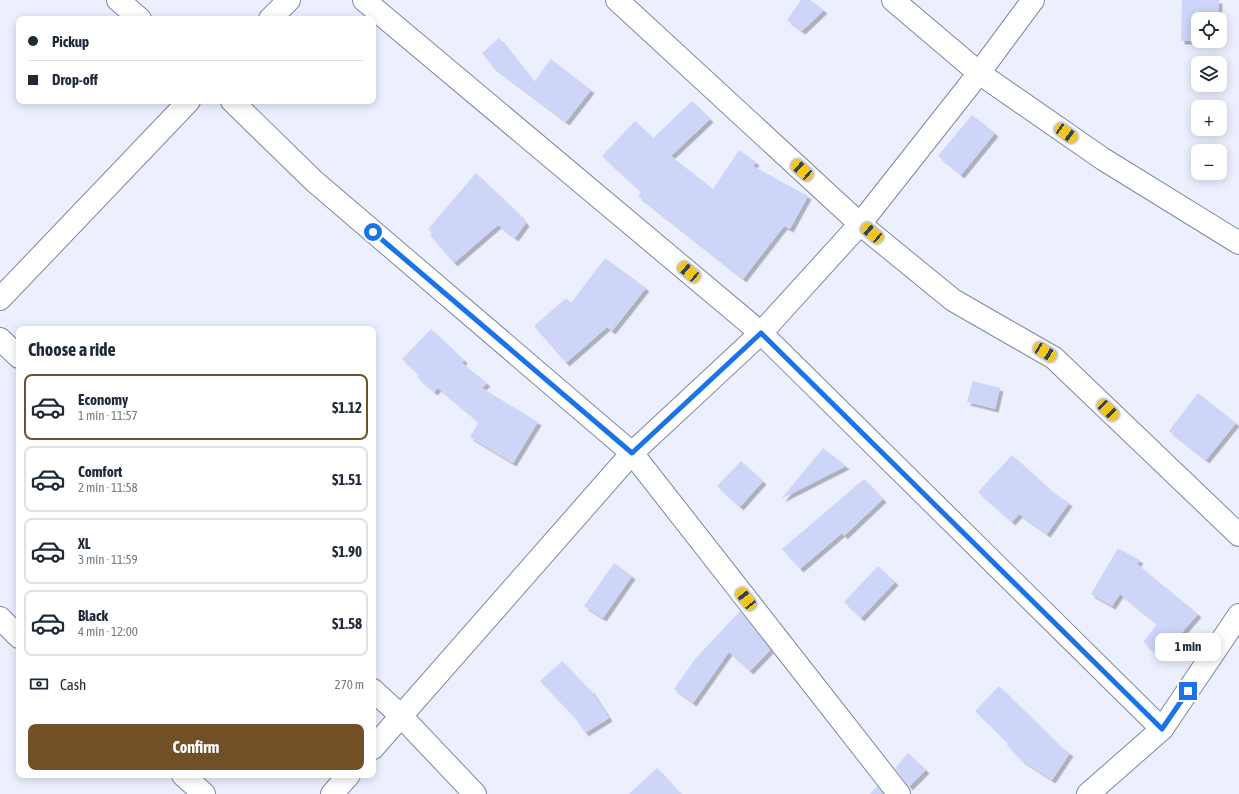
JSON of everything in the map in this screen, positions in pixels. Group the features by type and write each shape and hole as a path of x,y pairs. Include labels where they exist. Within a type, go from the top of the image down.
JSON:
{"street":[{"path":"118,0 137,16"},
{"path":"273,16 288,0"},
{"path":"364,0 761,333 1162,729"},
{"path":"617,0 860,224 953,300 1054,358 1239,535"},
{"path":"893,0 979,73 1103,159 1239,243"},
{"path":"376,745 632,453 761,333 860,224 979,73 1033,0"},
{"path":"0,298 186,104"},
{"path":"235,104 314,181 632,453 899,794"},
{"path":"0,339 16,354"},
{"path":"1088,794 1162,729 1239,615"},
{"path":"0,618 16,634"},
{"path":"376,693 401,716 475,794"},
{"path":"186,778 204,794"},
{"path":"332,794 346,778"}],"building":[{"path":"801,0 810,0 824,10 802,31 787,20"},
{"path":"1182,0 1219,0 1218,12 1191,12 1191,41 1181,41"},
{"path":"499,38 534,82 551,59 591,90 566,122 493,67 482,53"},
{"path":"692,101 710,119 671,156 713,189 739,150 756,162 753,166 808,196 790,229 784,226 743,279 638,196 641,192 602,156 635,121 653,138"},
{"path":"972,115 995,133 961,175 938,156"},
{"path":"476,173 518,213 526,223 515,238 498,225 454,263 430,235 432,233 428,229"},
{"path":"605,258 646,288 612,331 607,327 566,363 534,326 566,298 571,303"},
{"path":"431,329 464,360 462,363 487,383 482,388 538,422 513,463 470,437 479,422 438,388 434,392 417,377 419,375 402,359"},
{"path":"973,381 1000,388 995,409 967,402"},
{"path":"1198,393 1236,423 1206,460 1169,431"},
{"path":"823,448 846,466 781,499"},
{"path":"1012,455 1053,492 1069,503 1047,534 1019,514 1012,522 978,492"},
{"path":"741,461 763,481 740,507 717,486"},
{"path":"864,479 883,499 844,536 842,533 800,569 782,549"},
{"path":"1118,548 1140,560 1137,564 1198,614 1161,657 1143,642 1157,624 1120,594 1112,606 1091,594"},
{"path":"614,563 632,576 603,618 584,606"},
{"path":"878,566 895,582 861,618 844,602"},
{"path":"740,611 770,650 750,671 729,652 693,703 674,689 695,659"},
{"path":"562,661 589,690 590,689 609,718 585,733 576,719 540,681"},
{"path":"999,686 1061,747 1070,753 1052,780 1021,760 1007,745 1008,743 975,711"},
{"path":"908,753 926,770 909,787 895,768"},
{"path":"657,768 681,794 629,794"},
{"path":"877,786 883,794 870,794"}],"route":[{"path":"373,232 632,453 761,333 1162,729 1188,691"}]}
